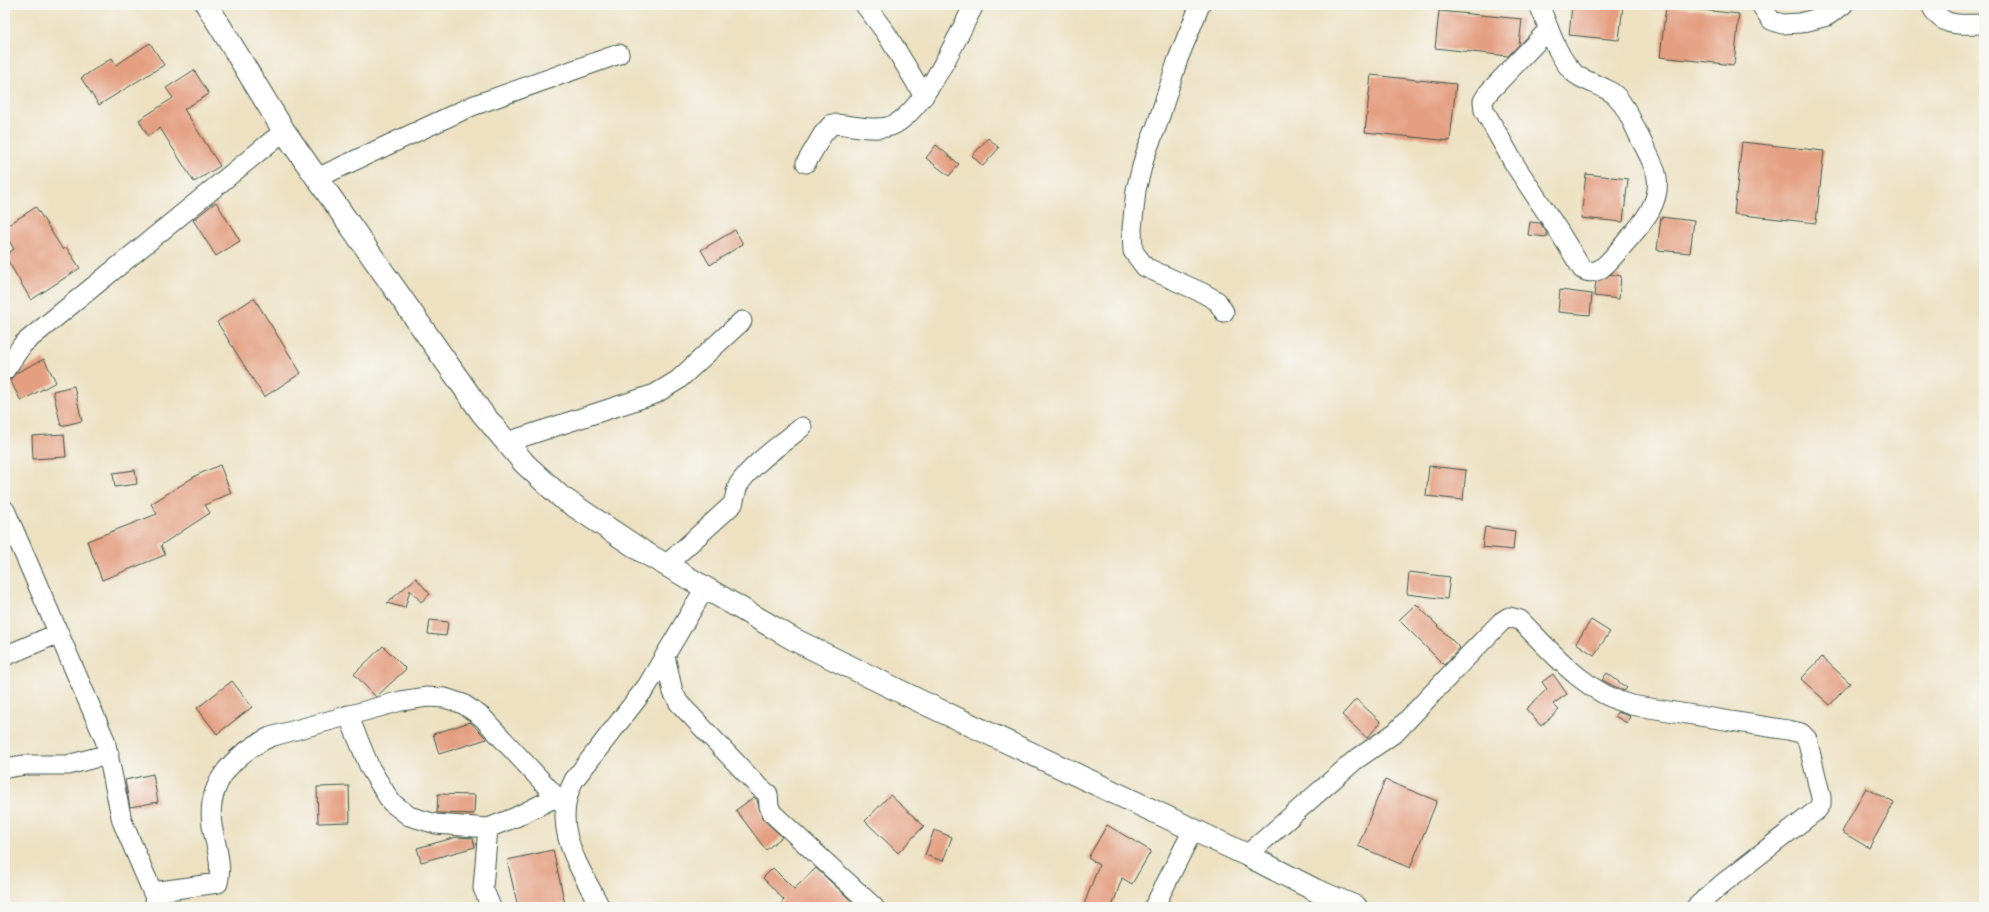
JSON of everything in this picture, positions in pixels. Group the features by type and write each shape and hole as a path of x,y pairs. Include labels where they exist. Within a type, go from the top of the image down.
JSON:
{"main road":[{"path":"207,5 284,131 482,413 525,464 561,497 666,565 795,640 931,707 1193,830 1315,890 1356,907"}],"street":[{"path":"865,5 886,33 924,96"},
{"path":"806,163 823,134 832,124 846,124 866,128 888,127 903,120 924,96 974,5"},
{"path":"1200,5 1178,59 1136,190 1132,229 1133,251 1145,267 1203,293 1217,302 1224,312"},
{"path":"1539,5 1563,60 1574,74 1598,84 1617,97 1629,116 1656,172 1656,196 1640,227 1608,262 1594,272 1586,272 1582,269 1558,230 1514,165 1484,110 1484,101 1488,93 1549,29"},
{"path":"1761,5 1771,20 1782,24 1800,23 1827,16 1843,5"},
{"path":"1930,5 1936,16 1945,22 1984,24"},
{"path":"317,178 472,106 619,54"},
{"path":"5,370 24,344 284,131"},
{"path":"507,442 655,394 678,380 742,321"},
{"path":"666,565 733,504 737,494 738,485 750,470 802,427"},
{"path":"5,510 105,740 122,821 156,900 218,883 217,850 212,824 214,801 220,779 236,758 251,746 270,737 348,715 427,697 445,698 463,704 482,717 560,801 566,834 577,861 600,907"},
{"path":"348,715 370,768 391,802 409,816 436,824 488,828 560,801 568,792 574,780 647,686 706,588"},
{"path":"1247,856 1354,760 1396,732 1501,622 1509,616 1520,620 1573,673 1593,689 1614,700 1632,705 1788,730 1801,733 1806,739 1816,769 1821,804 1817,810 1722,884 1696,907"},
{"path":"5,656 59,633"},
{"path":"665,656 673,692 679,703 758,786 768,794 769,806 772,813 874,907"},
{"path":"5,768 25,765 68,766 109,754"},
{"path":"488,828 483,888 491,907"},
{"path":"1154,907 1193,830"}],"building":[{"path":"1572,5 1623,5 1619,40 1569,35"},
{"path":"1666,6 1739,14 1734,65 1660,57"},
{"path":"1439,11 1522,19 1519,45 1508,56 1435,48"},
{"path":"150,43 164,65 99,105 81,78 112,58 116,65"},
{"path":"194,70 209,94 184,109 220,166 194,182 160,128 148,136 139,120 173,98 166,88"},
{"path":"1371,75 1456,84 1450,141 1365,132"},
{"path":"988,138 999,148 983,166 972,156"},
{"path":"1742,142 1824,151 1816,223 1734,214"},
{"path":"936,145 959,164 949,176 926,158"},
{"path":"1586,174 1628,179 1623,222 1581,218"},
{"path":"216,202 240,241 216,256 193,220"},
{"path":"36,207 63,250 66,247 80,268 31,300 5,256 14,249 5,234 5,227"},
{"path":"1661,217 1694,221 1690,253 1657,250"},
{"path":"1530,222 1540,223 1547,233 1547,237 1528,235"},
{"path":"735,230 743,244 710,265 701,250"},
{"path":"1611,274 1621,276 1619,299 1594,296 1596,282"},
{"path":"1560,290 1592,294 1590,315 1558,312"},
{"path":"254,298 301,373 264,397 217,322"},
{"path":"44,359 56,382 21,401 10,380 16,373"},
{"path":"74,386 82,421 61,426 53,391"},
{"path":"64,434 66,457 33,459 32,436"},
{"path":"220,465 231,493 205,505 210,513 161,545 165,555 102,580 87,541 157,514 151,504 197,475"},
{"path":"1429,466 1466,470 1463,500 1426,496"},
{"path":"135,470 137,484 115,487 113,473"},
{"path":"1485,527 1515,531 1513,550 1482,547"},
{"path":"1409,572 1450,577 1447,599 1407,594"},
{"path":"416,578 430,594 421,602 410,590 405,608 387,603"},
{"path":"1416,604 1460,648 1444,665 1399,620"},
{"path":"430,620 448,622 446,636 428,634"},
{"path":"1591,620 1610,632 1594,655 1576,643"},
{"path":"383,646 406,669 376,697 354,674"},
{"path":"1822,657 1850,683 1830,705 1801,679"},
{"path":"1607,673 1627,688 1624,691 1602,680"},
{"path":"1553,674 1567,694 1553,704 1559,710 1541,726 1526,709 1547,689 1542,682"},
{"path":"232,681 252,707 217,734 197,708"},
{"path":"1356,699 1381,722 1367,738 1342,715"},
{"path":"1617,712 1630,716 1627,723 1615,716"},
{"path":"470,722 487,739 439,754 433,734"},
{"path":"153,774 158,802 130,807 125,780"},
{"path":"1385,780 1437,801 1410,868 1358,846"},
{"path":"349,786 350,822 318,823 317,787"},
{"path":"1866,788 1894,803 1869,848 1842,832"},
{"path":"438,794 475,795 474,814 437,813"},
{"path":"890,795 924,826 898,853 865,821"},
{"path":"754,797 757,800 762,818 782,837 766,850 736,810"},
{"path":"1107,825 1151,851 1132,884 1122,878 1112,907 1083,907 1099,865 1088,858"},
{"path":"934,830 952,837 943,861 925,855"},
{"path":"457,837 473,838 475,847 421,862 417,848"},
{"path":"553,850 565,904 550,907 518,907 507,860"},
{"path":"773,868 794,889 816,868 858,907 778,907 784,900 763,878"}]}
